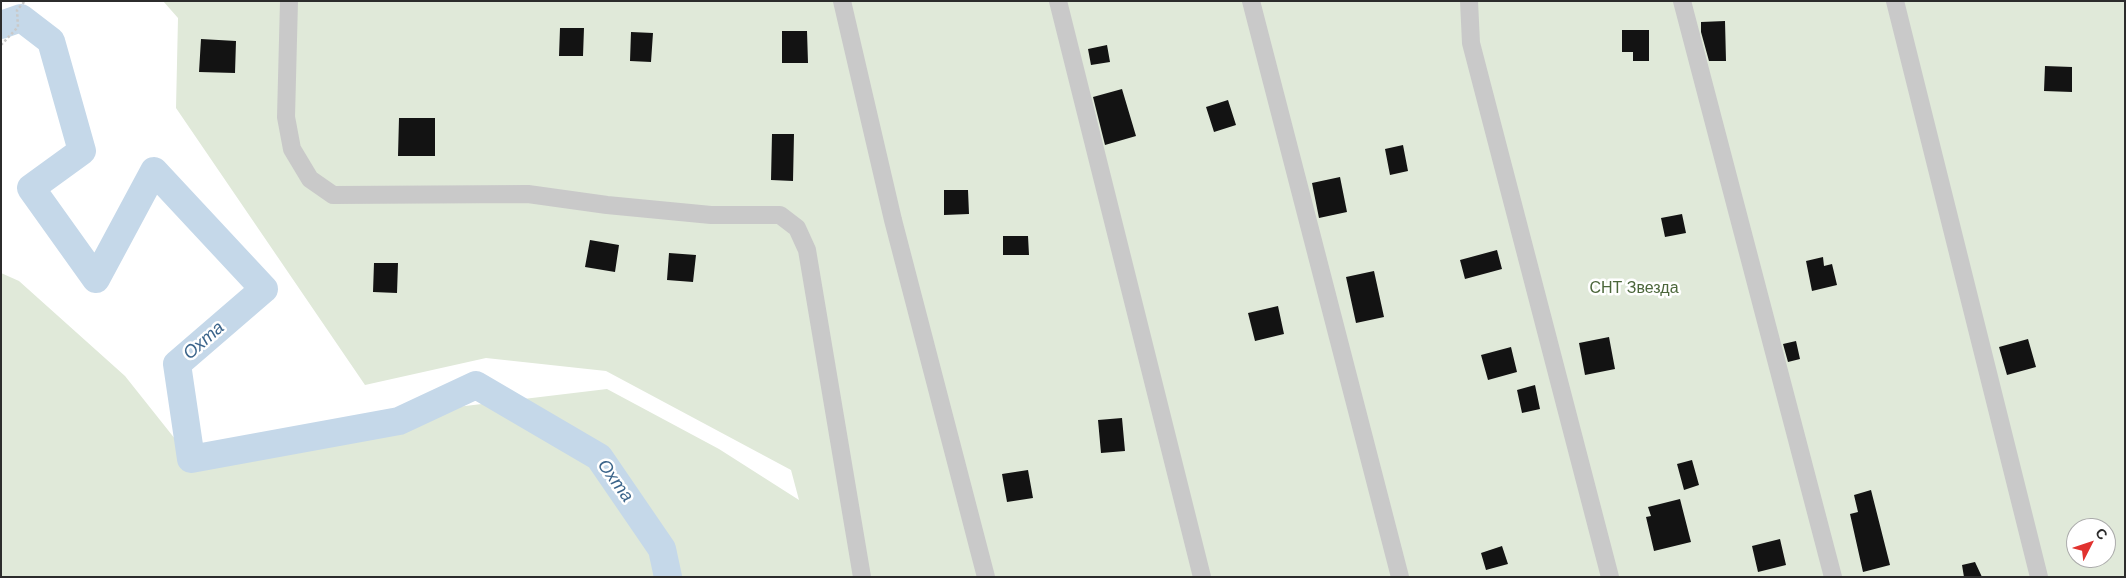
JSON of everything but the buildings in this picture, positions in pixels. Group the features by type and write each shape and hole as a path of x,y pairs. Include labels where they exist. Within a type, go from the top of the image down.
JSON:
{"street":[{"path":"289,1 286,116 292,149 310,179 333,195 528,194 607,205 712,215 780,215 797,228 807,250 862,577"},
{"path":"842,1 894,220 986,577"},
{"path":"1058,1 1202,577"},
{"path":"1251,1 1400,577"},
{"path":"1469,1 1471,43 1610,577"},
{"path":"1682,1 1833,577"},
{"path":"1895,1 2039,577"}],"path":[{"path":"1,45 18,27 17,10 25,1"}],"green space":[{"name":"СНТ Звезда","path":"163,1 2125,1 2125,577 1,577 1,273 19,281 125,376 191,459 244,460 365,418 607,389 719,449 799,500 791,470 606,371 486,358 365,385 176,108 178,18"}],"waterway":[{"name":"Охта","path":"1,25 21,18 51,41 82,151 31,188 96,279 154,171 264,289 177,364 191,459 399,421 476,385 599,457 662,549 668,577"}]}
